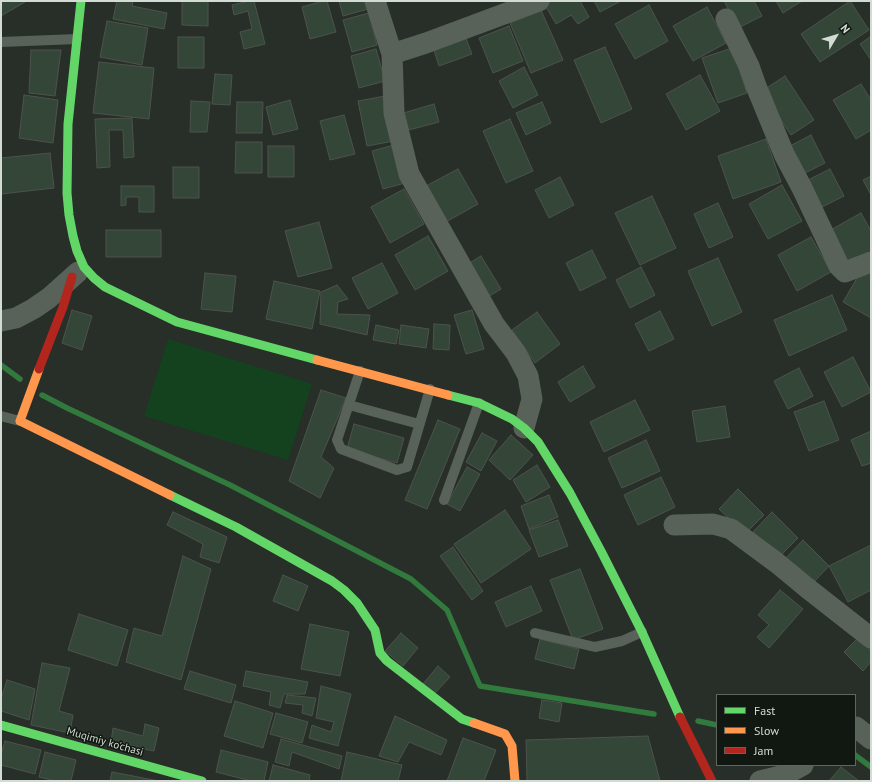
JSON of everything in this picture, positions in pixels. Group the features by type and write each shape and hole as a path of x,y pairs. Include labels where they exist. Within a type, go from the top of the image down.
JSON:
{"main road":[{"path":"81,1 68,124 67,193 69,215 77,251 78,272 63,307 20,421 236,527 332,581 357,603 375,630 380,653 387,661 462,719 505,734 512,746 514,781"},
{"path":"78,272 94,278 105,287 177,322 479,403 512,419 524,428 538,442 549,458 570,493 601,551 642,632 692,742 712,781"},
{"name":"Muqimiy ko'chasi","path":"1,725 202,781"}],"street":[{"path":"375,1 392,54 394,113 409,174 494,324 516,354 528,376 532,399 524,428"},
{"path":"392,54 539,1"},
{"path":"726,19 749,66 784,154 839,266 845,272 871,262"},
{"path":"1,321 16,318 33,309 49,298 78,272"},
{"path":"674,525 713,524 731,529 777,563 871,638"},
{"path":"760,781 785,775 801,766"}],"lane":[{"path":"1,42 77,39"},
{"path":"360,371 337,440 340,449 397,470 407,466 430,389"},
{"path":"444,500 479,403"},
{"path":"349,405 419,424"},
{"path":"1,416 20,421"},
{"path":"535,633 595,647 622,641 642,632"}],"green space":[{"path":"168,339 312,384 288,460 144,416"}],"building":[{"path":"1,1 24,1 25,2 1,16"},
{"path":"117,1 133,1 132,6 167,13 164,29 113,19"},
{"path":"182,1 208,1 208,26 182,25"},
{"path":"254,1 265,44 244,49 240,32 252,29 248,11 234,15 232,5"},
{"path":"327,1 336,32 310,39 302,7"},
{"path":"339,1 366,1 368,9 343,16"},
{"path":"552,1 580,1 589,17 578,24 571,15 556,24 545,5"},
{"path":"594,1 621,1 600,12"},
{"path":"724,1 754,1 762,16 738,28"},
{"path":"776,1 802,1 783,13"},
{"path":"850,1 869,30 820,62 801,34"},
{"path":"649,5 668,41 635,59 615,24"},
{"path":"707,7 726,43 693,61 673,26"},
{"path":"541,10 563,60 531,73 510,23"},
{"path":"369,13 377,45 352,52 343,20"},
{"path":"107,21 148,28 142,65 100,57"},
{"path":"509,26 523,61 493,73 479,38"},
{"path":"465,36 472,54 439,66 433,47"},
{"path":"871,36 871,60 860,44"},
{"path":"178,37 204,37 204,68 178,68"},
{"path":"605,47 632,109 601,123 574,60"},
{"path":"732,48 747,93 718,103 702,58"},
{"path":"376,49 385,81 359,88 351,56"},
{"path":"31,50 61,50 55,96 29,93"},
{"path":"99,62 154,68 149,119 93,113"},
{"path":"524,67 538,95 513,108 499,81"},
{"path":"215,74 232,75 230,105 212,104"},
{"path":"700,75 720,111 686,130 666,94"},
{"path":"785,76 814,120 791,135 762,91"},
{"path":"861,84 871,100 871,130 856,139 833,100"},
{"path":"24,95 58,100 53,143 19,138"},
{"path":"385,96 394,141 367,146 358,101"},
{"path":"290,100 298,129 273,135 266,107"},
{"path":"191,101 210,102 207,132 190,132"},
{"path":"237,102 263,102 262,133 236,133"},
{"path":"542,102 551,123 526,135 516,113"},
{"path":"434,104 439,122 405,131 400,114"},
{"path":"344,115 355,154 330,160 320,121"},
{"path":"132,118 134,157 124,158 123,130 109,130 110,167 97,168 95,119"},
{"path":"510,119 533,171 506,183 483,131"},
{"path":"811,135 825,163 799,176 786,148"},
{"path":"766,139 781,182 733,199 718,156"},
{"path":"236,142 262,142 262,173 235,173"},
{"path":"394,145 405,183 383,189 372,151"},
{"path":"268,146 294,146 294,177 268,177"},
{"path":"50,153 54,188 1,194 1,158"},
{"path":"173,167 199,167 199,198 173,198"},
{"path":"458,169 478,204 444,223 424,187"},
{"path":"830,169 844,196 818,209 804,182"},
{"path":"871,176 871,195 863,180"},
{"path":"560,177 574,205 549,218 535,190"},
{"path":"782,185 802,221 768,239 749,204"},
{"path":"121,186 154,186 154,212 139,212 139,197 126,197 126,205 121,206"},
{"path":"404,189 424,224 390,243 371,207"},
{"path":"652,196 676,248 640,265 615,213"},
{"path":"718,203 733,237 709,248 694,214"},
{"path":"861,213 871,231 871,254 847,267 827,232"},
{"path":"319,222 332,268 298,277 285,231"},
{"path":"106,230 161,230 161,257 106,257"},
{"path":"428,236 448,271 415,290 395,255"},
{"path":"811,237 831,272 797,291 778,255"},
{"path":"592,250 606,278 580,291 566,263"},
{"path":"481,256 501,289 483,300 463,267"},
{"path":"718,258 742,312 712,326 688,271"},
{"path":"382,263 398,293 368,309 352,278"},
{"path":"864,266 871,270 871,318 843,302"},
{"path":"641,267 655,295 630,308 616,280"},
{"path":"205,273 236,276 232,312 201,309"},
{"path":"274,281 320,291 312,329 266,319"},
{"path":"337,285 348,299 338,302 337,314 370,315 367,335 320,324 321,292"},
{"path":"832,295 847,330 789,356 774,320"},
{"path":"72,310 92,316 82,350 62,343"},
{"path":"472,310 484,349 466,354 454,315"},
{"path":"660,311 674,339 649,351 635,324"},
{"path":"537,312 560,344 535,363 512,330"},
{"path":"434,324 450,325 449,350 433,349"},
{"path":"376,325 399,330 396,344 373,340"},
{"path":"401,325 429,329 426,348 399,344"},
{"path":"853,357 871,392 842,407 824,372"},
{"path":"583,366 595,387 570,402 558,382"},
{"path":"799,368 813,396 788,409 774,381"},
{"path":"321,390 346,398 321,457 334,468 320,498 289,481"},
{"path":"635,400 650,430 604,452 590,422"},
{"path":"824,401 839,440 809,451 794,412"},
{"path":"725,406 730,437 697,442 692,411"},
{"path":"438,420 460,429 427,509 405,500"},
{"path":"354,424 404,438 397,463 347,449"},
{"path":"871,431 871,463 862,466 851,440"},
{"path":"482,433 497,441 481,471 466,462"},
{"path":"511,435 533,455 510,480 489,460"},
{"path":"646,440 660,471 622,488 608,458"},
{"path":"537,465 550,487 526,502 513,480"},
{"path":"467,467 480,474 460,511 447,504"},
{"path":"661,477 675,507 638,525 624,495"},
{"path":"738,489 764,515 745,534 719,509"},
{"path":"549,495 558,517 529,529 521,506"},
{"path":"505,510 531,549 481,583 454,544"},
{"path":"173,512 227,537 219,563 200,557 203,544 167,525"},
{"path":"772,512 798,538 779,557 753,532"},
{"path":"558,520 568,546 539,557 529,530"},
{"path":"803,540 829,566 810,586 784,560"},
{"path":"871,545 871,590 848,602 829,566"},
{"path":"453,547 483,591 472,600 440,556"},
{"path":"183,556 211,569 181,680 126,662 134,628 162,636"},
{"path":"580,569 603,629 573,640 550,580"},
{"path":"283,575 308,586 298,611 273,601"},
{"path":"531,586 542,611 506,627 495,602"},
{"path":"780,590 803,609 769,648 757,637 769,625 758,615"},
{"path":"79,614 128,630 117,666 68,650"},
{"path":"310,624 349,632 340,676 301,669"},
{"path":"401,633 418,648 403,666 385,651"},
{"path":"858,638 871,651 871,662 863,671 844,652"},
{"path":"540,639 579,649 574,669 535,659"},
{"path":"42,663 70,668 59,711 73,715 70,733 31,725"},
{"path":"438,666 450,677 434,694 422,685"},
{"path":"190,671 236,685 231,703 184,689"},
{"path":"246,671 308,682 305,694 284,694 280,708 269,705 271,692 243,686"},
{"path":"7,680 35,689 29,720 1,711 1,699"},
{"path":"321,686 351,694 338,746 309,738 312,725 331,732 334,722 316,718"},
{"path":"287,695 316,698 312,716 302,713 303,705 285,703"},
{"path":"542,700 562,703 559,722 539,718"},
{"path":"235,701 273,713 263,748 224,736"},
{"path":"276,713 308,722 302,743 270,734"},
{"path":"395,716 447,740 441,755 409,742 398,762 379,756"},
{"path":"145,724 159,728 154,751 111,742 113,728 143,736"},
{"path":"648,736 660,781 527,781 526,740"},
{"path":"463,738 496,750 484,781 447,781"},
{"path":"281,739 342,756 339,769 292,752 289,766 275,762"},
{"path":"5,741 41,750 35,774 1,765 1,755"},
{"path":"221,750 268,762 264,781 251,781 216,772"},
{"path":"45,752 76,760 71,781 56,781 39,777"},
{"path":"347,752 402,765 398,781 341,781"},
{"path":"273,765 310,775 309,781 269,781"},
{"path":"841,767 859,781 829,781"},
{"path":"112,772 159,781 110,781"}],"waterway":[{"path":"1,365 20,379"},
{"path":"42,395 230,485 411,579 447,610 480,686 654,714"},
{"path":"698,721 716,725"},
{"path":"856,756 871,767"}],"traffic: fast":[{"path":"81,1 68,124 67,193 73,236 77,251 84,267 105,287 177,322 317,360"},
{"path":"448,395 479,403 512,419 524,428 538,442 570,493 601,551 642,632 680,717"},
{"path":"170,495 236,527 332,581 357,603 375,630 380,653 387,661 462,719 474,723"},
{"path":"1,725 202,781"}],"traffic: slow":[{"path":"317,360 448,395"},
{"path":"39,369 20,421 170,495"},
{"path":"474,723 505,734 512,746 515,781"}],"traffic: jam":[{"path":"39,369 63,307 72,277"},
{"path":"680,717 712,781"}]}
